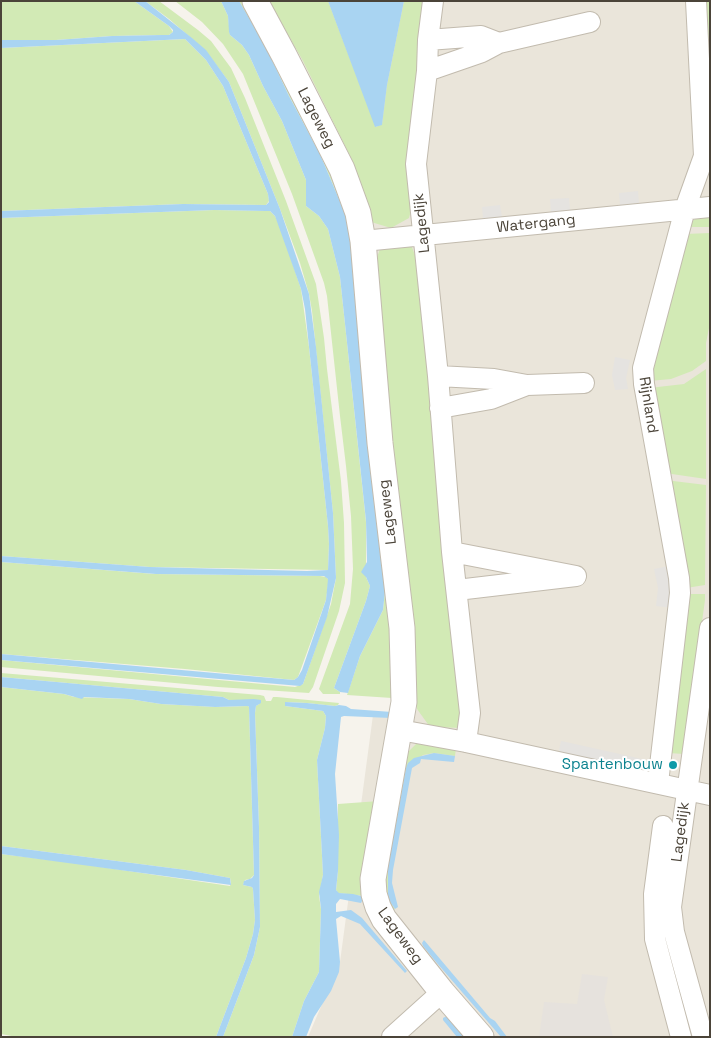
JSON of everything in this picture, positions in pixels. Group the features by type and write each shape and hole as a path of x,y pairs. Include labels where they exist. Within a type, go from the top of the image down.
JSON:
{"street":[{"name":"Lageweg","path":"254,1 270,28 342,169 358,213 363,241 380,443 402,628 404,702 373,879 374,894 384,918 442,992 481,1037"},
{"name":"Lageweg","path":"265,1 270,28"},
{"name":"Lagedijk","path":"433,1 416,164 438,376 452,552 470,713 466,742"},
{"name":"Rijnland","path":"658,783 680,593 643,368 685,209 704,156 696,1"},
{"path":"427,71 482,52 499,43 590,22"},
{"path":"428,40 481,36 499,43"},
{"name":"Watergang","path":"363,241 710,207"},
{"path":"438,376 494,379 527,385 584,383"},
{"path":"440,408 491,399 527,385"},
{"path":"452,552 576,576 456,590"},
{"path":"710,628 687,789 710,794"},
{"name":"Lagedijk","path":"400,730 466,742 687,789 672,907 674,932 703,1037"},
{"name":"Lagedijk","path":"663,826 654,894 655,939 681,1037"},
{"path":"392,1037 442,992"}],"shaded area":[{"path":"230,1 710,1 710,1037 308,1037 340,962 373,715 429,708 357,168"},
{"path":"638,191 639,203 620,205 619,193"},
{"path":"569,198 570,210 551,212 550,199"},
{"path":"500,205 502,217 483,219 482,207"},
{"path":"615,357 630,360 626,378 628,389 615,390 612,375"},
{"path":"670,566 673,608 656,606 658,588 654,569"},
{"path":"561,741 642,759 639,772 558,755"},
{"path":"582,974 608,977 604,1000 613,1037 539,1037 544,1002 577,1004"}],"green space":[{"path":"1,1 134,1 169,26 173,32 169,35 112,36 56,40 1,40"},
{"path":"145,1 159,1 198,30 211,41 231,68 286,201 316,284 341,481 345,583 339,611 313,687 309,693 218,687 1,667 1,660 295,687 303,684 331,604 336,578 333,513 312,311 300,263 229,82 205,50"},
{"path":"175,1 221,1 228,16 230,35 242,45 249,55 282,121 306,180 306,206 319,216 328,229 340,277 366,522 366,577 370,586 334,688 340,694 323,694 319,689 350,604 353,569 351,516 346,466 324,283 292,194 243,74 223,44 202,22"},
{"path":"239,1 249,1 347,197 394,620 392,698 347,695 360,656 383,610 385,591 344,211 320,154 289,96 265,45"},
{"path":"269,1 328,1 376,127 382,124 387,85 404,1 427,1 412,206 409,218 391,228 371,222 353,162 303,61"},
{"path":"702,1 710,1 710,41 705,43"},
{"path":"185,39 206,60 223,86 268,194 269,201 266,205 183,204 1,211 1,48"},
{"path":"214,210 270,211 280,226 301,289 328,526 328,570 150,567 1,556 1,218"},
{"path":"710,216 710,227 689,227 692,221 699,217"},
{"path":"710,233 710,323 706,343 706,361 692,371 671,379 649,381 685,234"},
{"path":"410,242 418,263 464,728 430,727 417,709 412,674 374,266 381,246"},
{"path":"706,369 706,479 665,473 649,388 684,384"},
{"path":"665,480 706,485 705,585 686,588"},
{"path":"1,562 155,574 320,576 328,579 328,585 326,600 298,677 294,680 1,654"},
{"path":"686,594 705,594 705,600 684,754 668,753"},
{"path":"1,673 260,695 264,696 266,701 271,701 273,697 277,697 339,703 335,706 285,702 285,706 323,711 326,716 317,760 323,875 319,896 321,909 319,972 304,1001 292,1037 223,1037 254,955 260,927 255,713 256,706 259,704 229,700 223,697 1,677"},
{"path":"1,687 64,694 74,697 129,699 161,704 249,707 254,875 250,879 245,880 243,885 253,889 255,920 246,958 216,1037 17,1037 1,1034 1,854 230,886 231,883 230,878 186,870 1,846"},
{"path":"425,741 456,748 455,756 434,753 423,755 406,768 388,867 388,895 395,909 392,911 382,891 405,755 417,743"},
{"path":"379,801 365,896 338,893 336,890 338,871 338,804"}],"water":[{"path":"134,1 145,1 192,38 206,50 229,82 280,209 309,294 333,513 336,578 327,617 303,684 300,686 1,660 1,654 294,680 302,670 326,600 328,579 324,576 156,574 1,562 1,556 150,567 328,570 328,526 305,309 301,289 275,216 270,211 214,210 1,218 1,211 183,204 266,205 269,202 268,194 223,86 206,60 185,39 1,48 1,40 56,40 112,36 169,35 173,32 169,26"},
{"path":"221,1 239,1 265,45 289,96 320,154 344,211 348,226 385,591 383,610 360,656 348,693 340,692 334,688 370,586 366,577 361,572 367,562 366,521 340,277 328,229 319,216 306,206 306,180 282,121 249,55 242,45 230,35 228,16"},
{"path":"328,1 404,1 387,85 382,125 375,127"},
{"path":"1,677 223,697 229,700 261,700 261,703 256,706 255,713 260,927 254,955 223,1037 216,1037 246,958 255,920 253,889 243,885 244,881 252,878 254,875 249,707 161,704 129,699 84,697 82,699 64,694 1,687"},
{"path":"285,702 339,705 351,709 392,712 391,718 341,717 335,774 339,835 336,890 339,893 361,896 363,899 361,903 340,899 336,904 336,912 351,910 362,918 407,971 405,973 360,924 341,916 336,919 340,962 339,972 331,991 314,1017 306,1037 292,1037 304,1001 319,972 321,909 319,892 323,875 317,760 326,716 323,711 285,706"},
{"path":"434,753 455,756 454,762 421,759 420,763 412,768 393,870 392,883 398,907 395,909 388,895 388,867 406,768 408,763 414,758"},
{"path":"1,846 186,870 230,878 231,885 1,854"},
{"path":"424,940 507,1037 501,1037 436,962 423,946"},
{"path":"447,1016 466,1037 457,1037 443,1020"}],"place":[{"name":"Spantenbouw","path":"673,765"}]}
